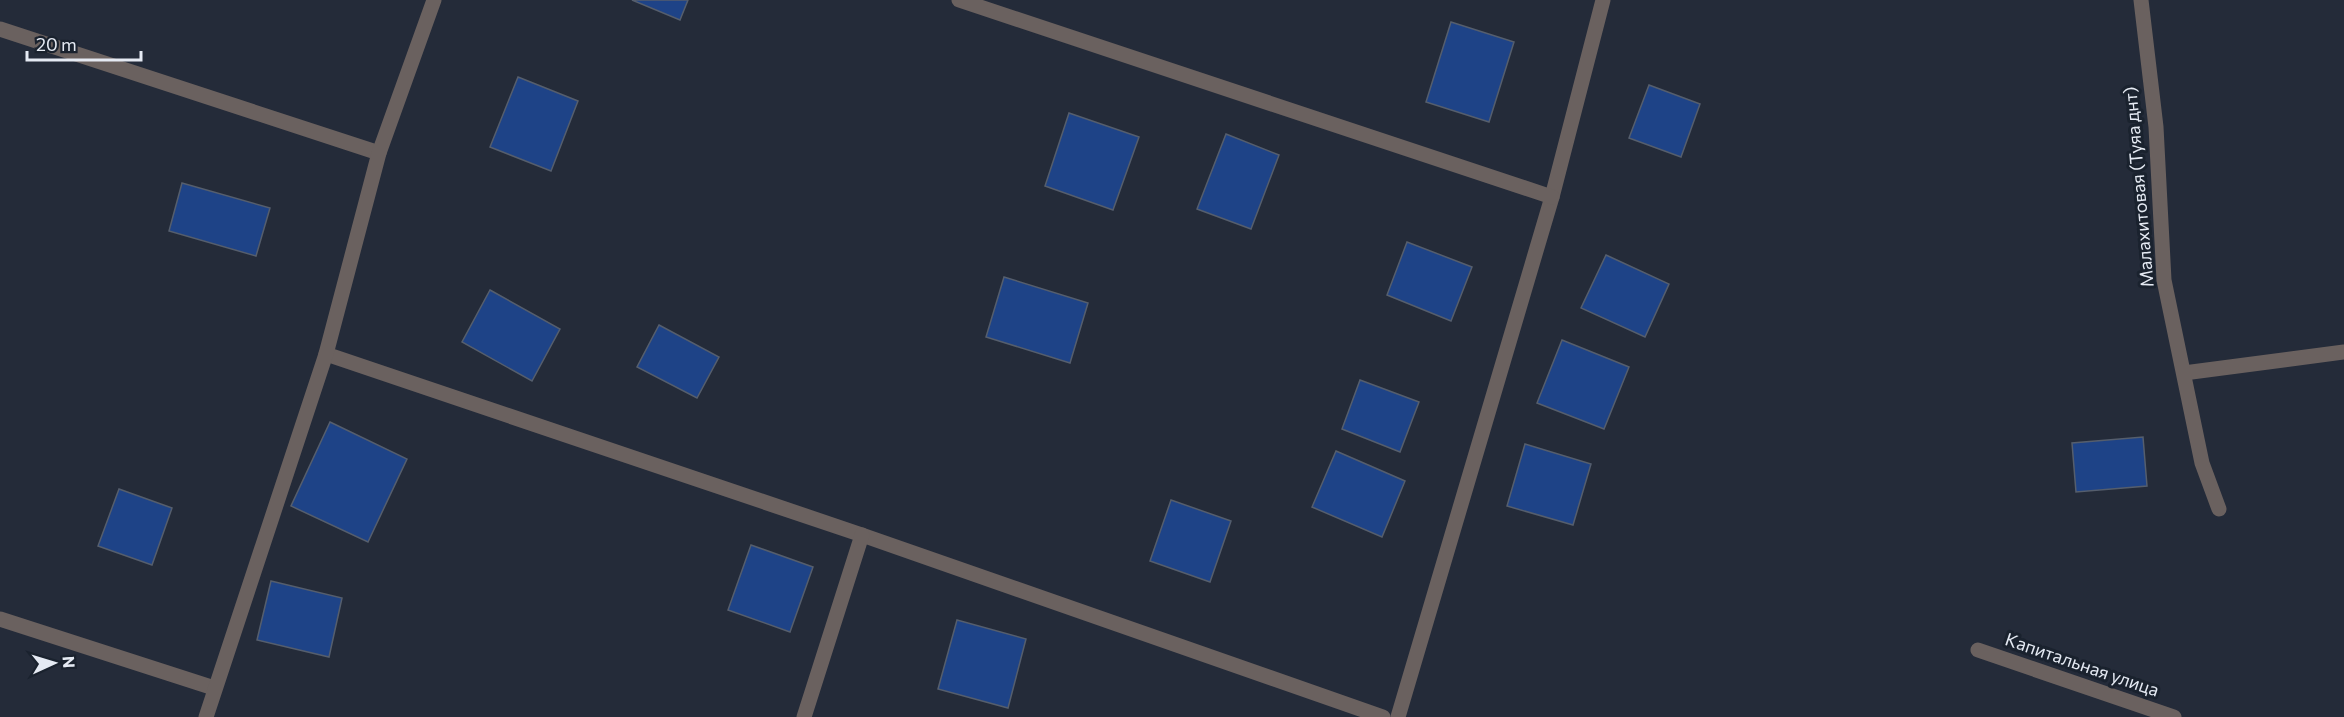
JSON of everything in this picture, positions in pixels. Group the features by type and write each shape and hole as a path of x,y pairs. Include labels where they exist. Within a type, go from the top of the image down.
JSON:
{"street":[{"path":"206,717 326,354 380,153 434,0"},
{"path":"959,0 1552,197"},
{"path":"1398,717 1552,197 1603,0"},
{"name":"Малахитовая (Туяа днт)","path":"2141,0 2156,127 2164,280 2202,463 2219,509"},
{"path":"0,29 380,153"},
{"path":"2184,373 2344,352"},
{"path":"326,354 862,535 1383,717"},
{"path":"804,717 862,535"},
{"path":"0,618 214,688"},
{"name":"Капитальная улица","path":"1978,650 2174,717"}],"building":[{"path":"632,0 688,0 680,20"},
{"path":"1451,22 1514,42 1489,122 1426,102"},
{"path":"518,77 578,101 551,171 490,147"},
{"path":"1649,85 1700,104 1681,157 1629,138"},
{"path":"1069,113 1139,137 1113,210 1045,186"},
{"path":"1226,134 1279,155 1251,229 1197,209"},
{"path":"182,183 270,208 256,256 169,231"},
{"path":"1407,242 1472,267 1451,321 1387,295"},
{"path":"1606,255 1669,284 1645,337 1581,308"},
{"path":"1004,277 1088,303 1070,363 986,337"},
{"path":"490,290 560,329 532,381 462,342"},
{"path":"659,325 719,357 697,398 637,367"},
{"path":"1562,340 1629,367 1604,429 1537,403"},
{"path":"1360,380 1419,402 1400,452 1342,429"},
{"path":"330,422 407,459 368,542 291,506"},
{"path":"2143,437 2147,486 2076,492 2072,443"},
{"path":"1525,444 1591,464 1573,525 1507,506"},
{"path":"1336,451 1405,481 1382,537 1312,507"},
{"path":"119,489 172,508 152,565 98,546"},
{"path":"1171,500 1231,521 1210,582 1150,561"},
{"path":"751,545 813,567 790,632 728,610"},
{"path":"271,581 342,598 329,657 257,640"},
{"path":"957,620 1026,639 1008,708 938,689"}]}
